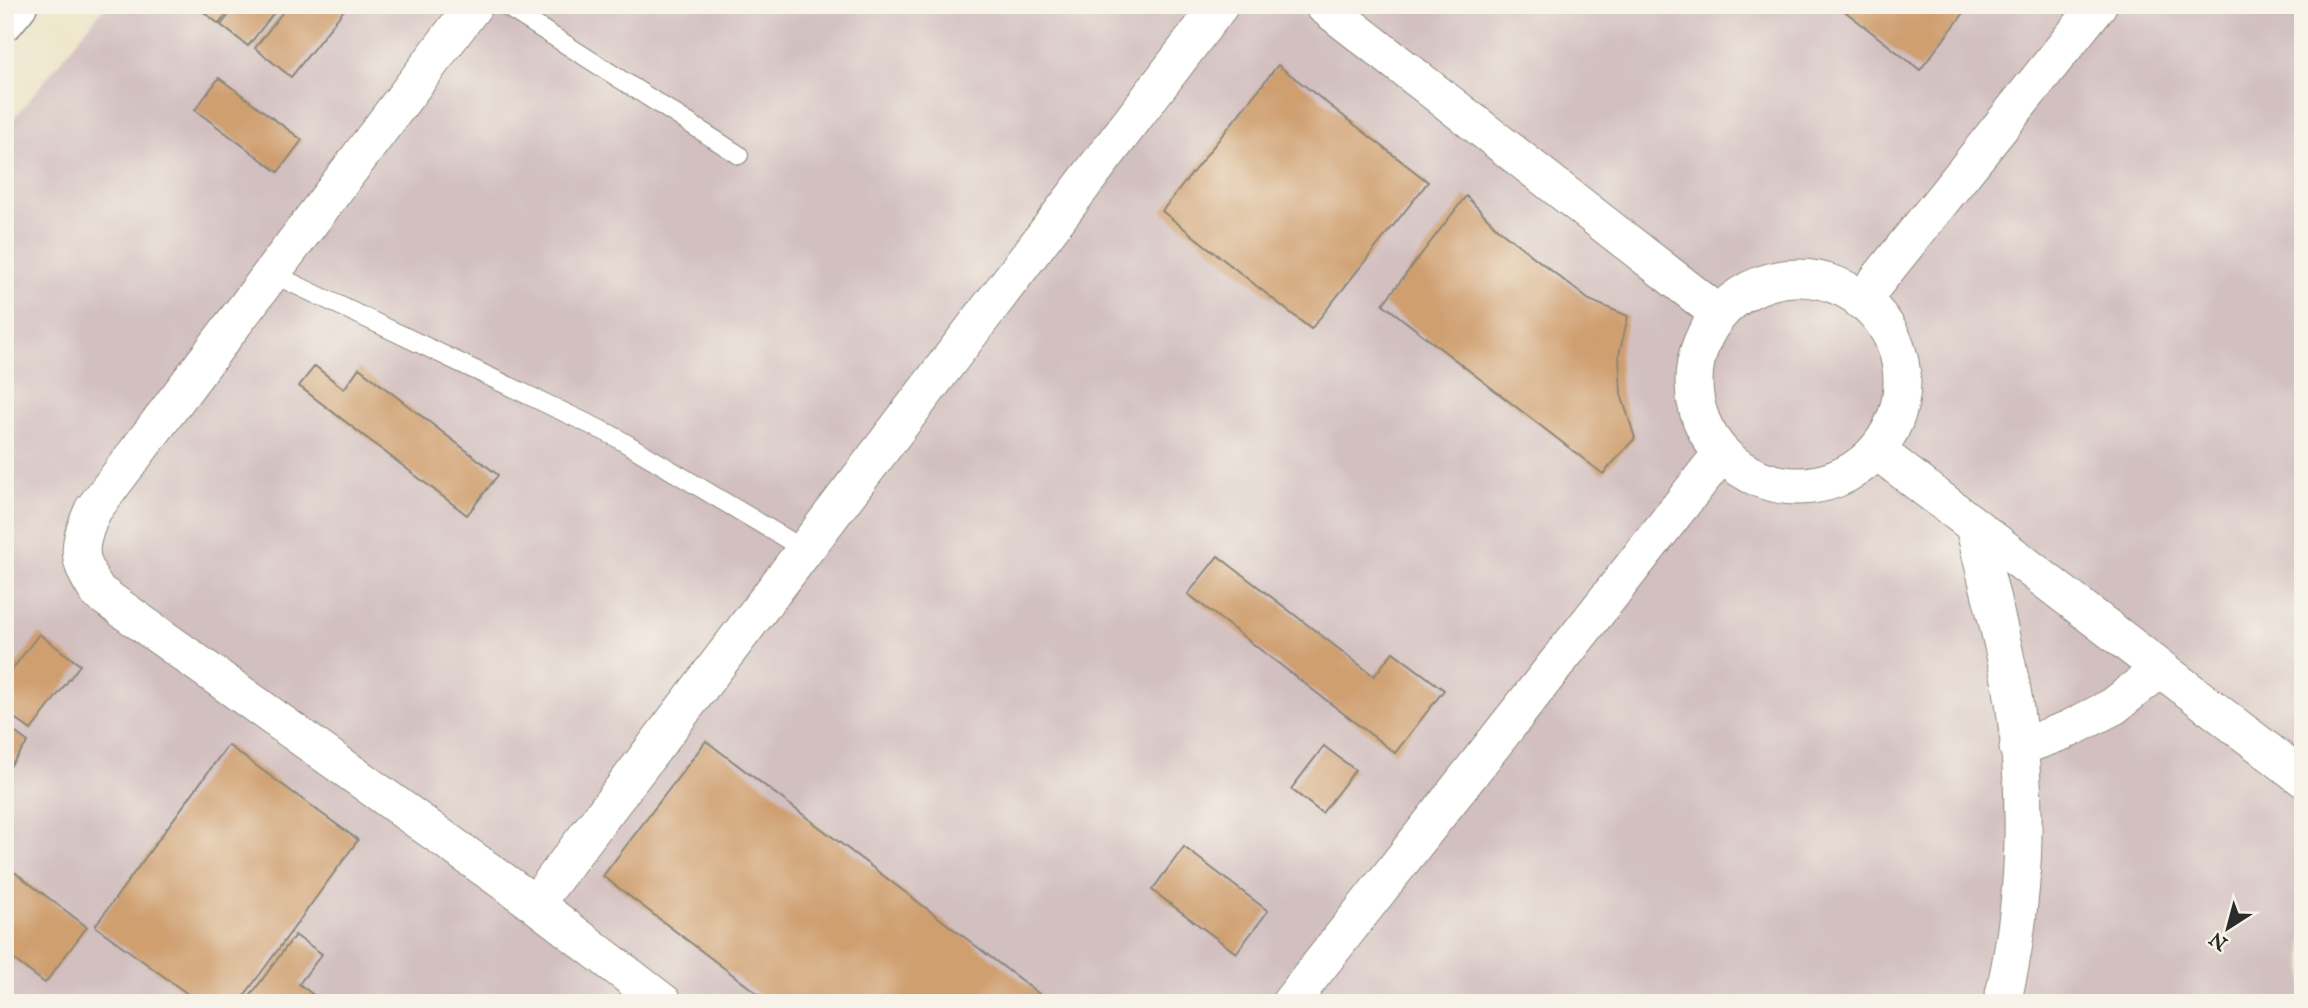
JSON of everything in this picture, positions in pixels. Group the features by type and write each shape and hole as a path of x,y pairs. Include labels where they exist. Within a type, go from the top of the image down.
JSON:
{"street":[{"path":"5,21 18,5"},
{"path":"474,5 93,510 80,551 82,569 98,592 536,904 664,1003"},
{"path":"536,904 1220,5"},
{"path":"1323,5 1718,313"},
{"path":"1861,301 2098,5"},
{"path":"1795,277 1834,283 1872,308 1894,338 1903,381 1896,419 1877,451 1842,477 1799,487 1761,480 1721,454 1702,425 1693,389 1699,345 1718,313 1754,286 1795,277"},
{"path":"1877,451 2303,778"},
{"path":"1290,1003 1721,454"},
{"path":"1974,526 2014,702 2025,839 2009,974 2002,1003"},
{"path":"2018,748 2070,729 2114,706 2160,668"}],"lane":[{"path":"504,5 739,155"},
{"path":"271,274 612,435 805,550"}],"shaded area":[{"path":"106,5 2303,5 2303,1003 5,1003 5,129"}],"building":[{"path":"195,5 233,5 219,24"},
{"path":"237,5 280,5 248,46 221,25"},
{"path":"288,5 348,5 291,77 255,48"},
{"path":"1837,5 1970,5 1920,70"},
{"path":"1278,65 1428,182 1311,329 1162,211"},
{"path":"219,78 302,140 278,172 195,110"},
{"path":"1466,196 1498,229 1589,300 1628,316 1619,355 1621,394 1635,438 1603,474 1383,304"},
{"path":"315,366 344,389 359,368 498,475 467,515 299,386"},
{"path":"1218,556 1374,676 1393,652 1444,690 1395,753 1188,594"},
{"path":"39,634 80,665 31,730 5,711 5,679"},
{"path":"5,725 28,742 5,773"},
{"path":"706,741 1051,1003 770,1003 603,876"},
{"path":"228,745 358,840 239,1003 200,1003 95,926"},
{"path":"1324,746 1355,770 1322,813 1291,789"},
{"path":"1184,847 1268,911 1236,953 1152,890"},
{"path":"5,865 87,927 45,983 5,953"},
{"path":"295,935 322,954 299,984 324,1003 245,1003"}]}
